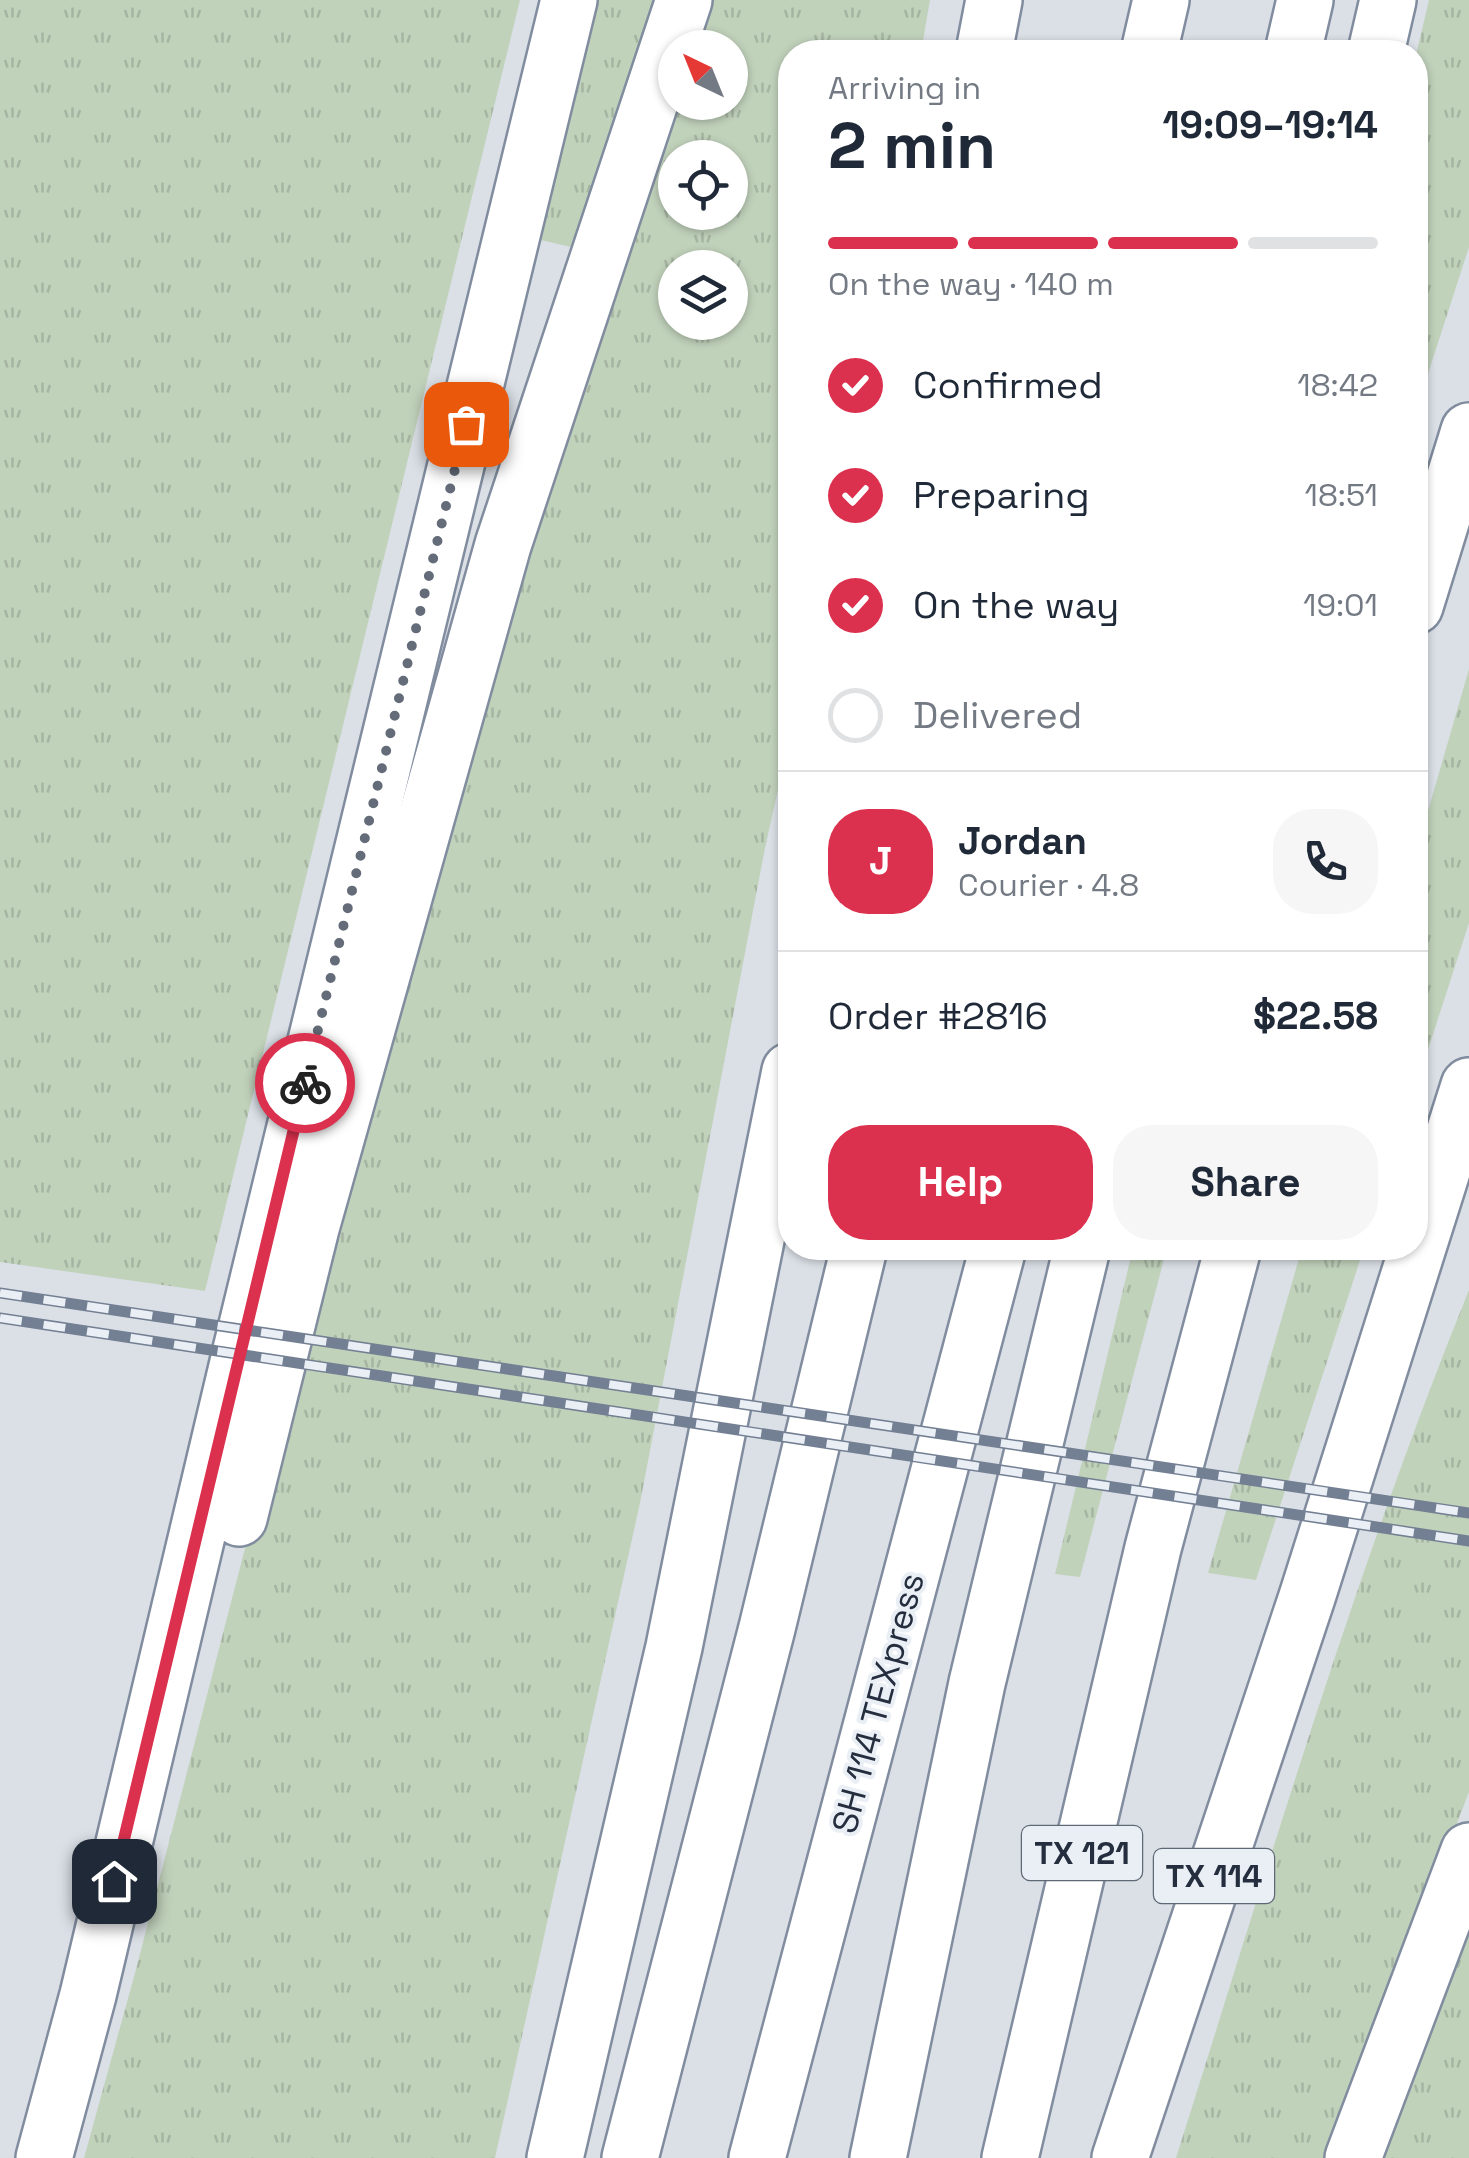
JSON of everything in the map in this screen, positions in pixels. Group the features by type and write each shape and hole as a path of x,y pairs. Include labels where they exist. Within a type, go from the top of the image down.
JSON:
{"highway":[{"path":"44,2158 88,1994 240,1350 569,0"},
{"path":"88,1994 150,1880 311,1228 482,617 598,253 684,0"},
{"path":"986,40 994,0"},
{"path":"1151,40 1162,0"},
{"path":"1296,40 1305,0"},
{"path":"1379,40 1388,0"},
{"path":"1428,564 1469,432"},
{"name":"TX 114","path":"1428,1249 1451,1183 1469,1086"},
{"path":"556,2158 674,1647 778,1131"},
{"path":"630,2158 767,1628 855,1260"},
{"name":"SH 114 TEXpress","path":"757,2158 995,1260"},
{"path":"878,2158 977,1683 1079,1260"},
{"name":"TX 121","path":"1010,2158 1153,1548 1230,1260"},
{"name":"TX 114","path":"1120,2158 1424,1260"},
{"path":"1353,2158 1469,1851"}],"green space":[{"path":"0,0 520,0 205,1291 0,1262"},
{"path":"597,0 656,0 571,247 536,239"},
{"path":"709,0 930,0 923,40 778,40 778,790 640,1503 495,2158 84,2158 486,650 658,151 658,230 748,230 748,140 662,140 669,120 748,120 748,30 699,30"},
{"path":"1429,0 1469,0 1469,247 1428,374 1428,40 1420,40"},
{"path":"1469,669 1469,923 1428,1050 1428,811"},
{"path":"1130,1260 1164,1260 1080,1577 1055,1574"},
{"path":"1299,1260 1360,1260 1256,1580 1208,1573"},
{"path":"1469,1290 1469,1792 1329,2158 1176,2158 1350,1612"},
{"path":"1469,1927 1469,2158 1381,2158"}],"railway":[{"path":"0,1293 1469,1513"},
{"path":"0,1318 1469,1541"}],"way so far":[{"path":"305,1083 466,424"}],"route":[{"path":"114,1881 305,1083"}]}
